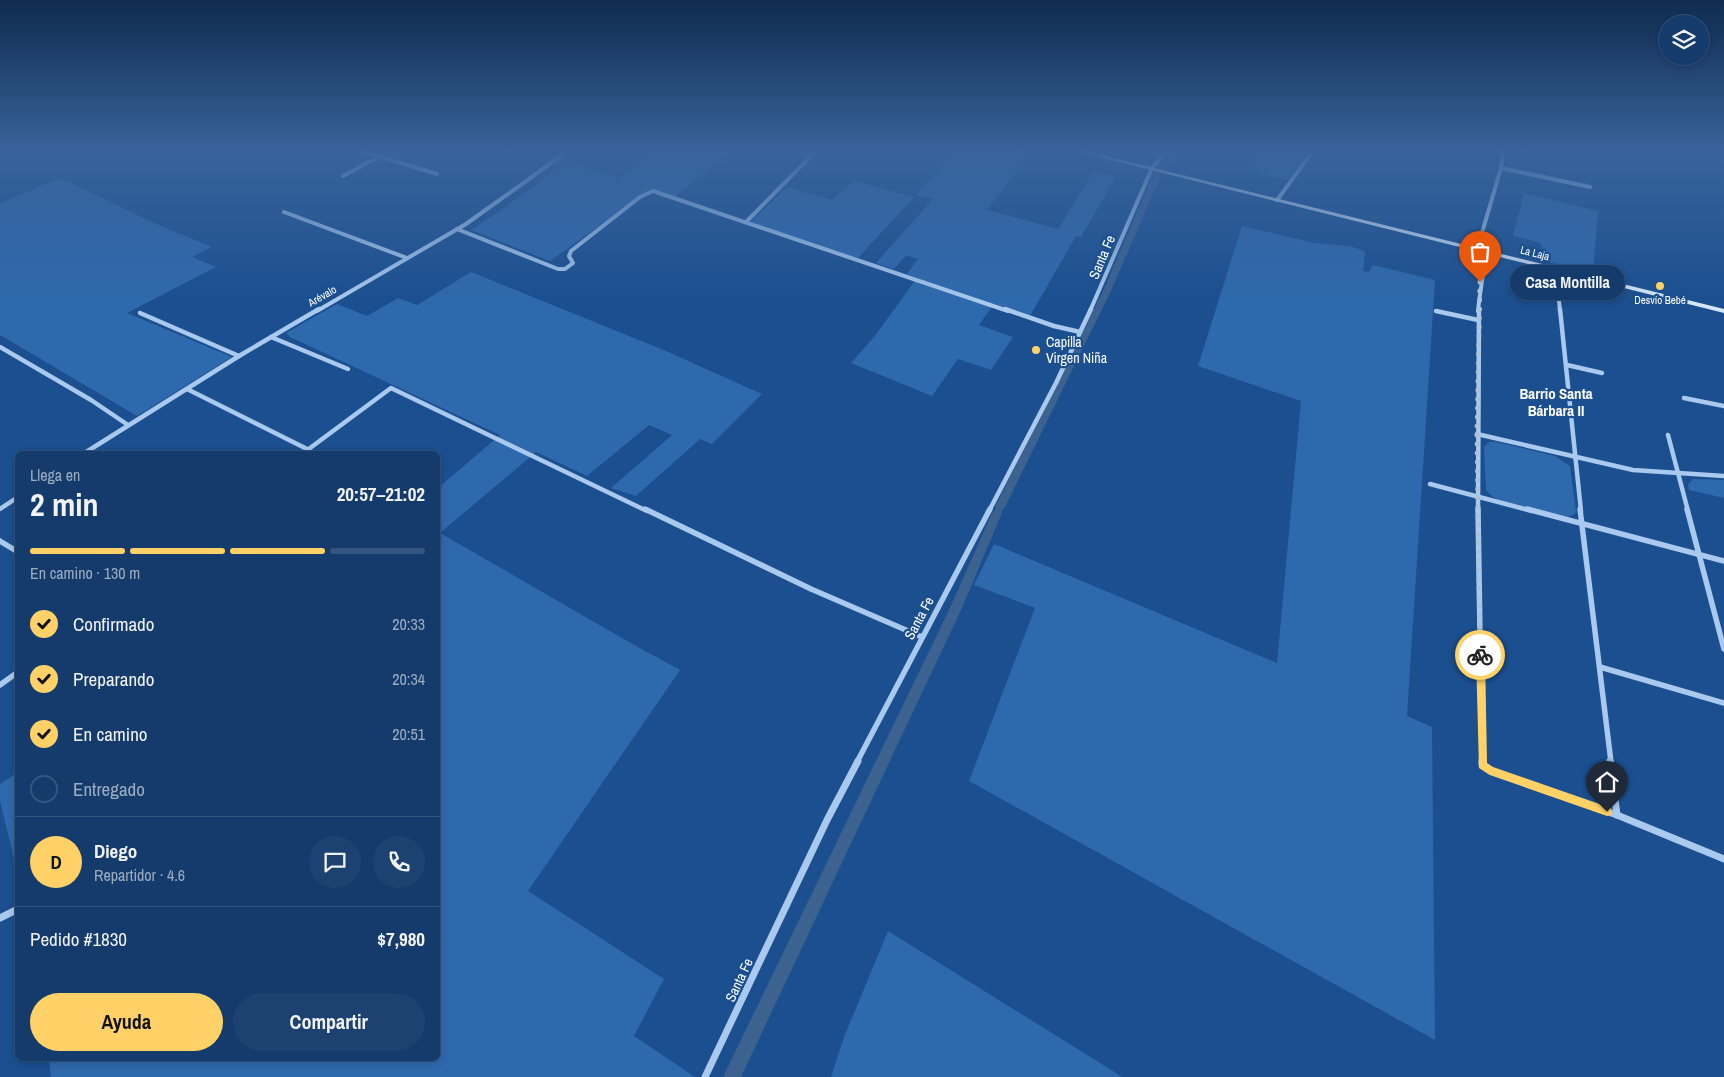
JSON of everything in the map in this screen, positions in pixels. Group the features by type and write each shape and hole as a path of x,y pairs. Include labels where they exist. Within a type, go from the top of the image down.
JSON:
{"main road":[{"name":"La Laja","path":"1282,201 1724,310"}],"street":[{"name":"Arévalo","path":"87,451 239,356 457,229 496,201"},
{"path":"457,229 558,269 565,269 573,263 569,256 571,252 636,201"},
{"path":"684,201 1054,326 1080,332"},
{"path":"746,222 767,201"},
{"name":"Santa Fe","path":"705,1077 827,820 1056,383 1142,201"},
{"path":"1477,250 1491,201"},
{"path":"284,212 407,258"},
{"path":"1486,252 1483,277 1480,282 1478,320 1477,434 1482,765 1490,771 1617,815 1724,859"},
{"path":"1556,270 1582,525 1617,815"},
{"path":"1436,311 1478,320"},
{"path":"140,313 239,356"},
{"path":"271,337 348,369"},
{"path":"0,347 91,400 128,425"},
{"path":"1567,365 1602,374"},
{"path":"187,389 307,450 391,388 811,589 922,637"},
{"path":"1684,398 1724,406"},
{"path":"1477,434 1633,470 1724,476"},
{"path":"1668,435 1724,649"},
{"path":"1430,484 1724,561"},
{"path":"0,509 15,499"},
{"path":"0,541 15,550"},
{"path":"1600,667 1724,703"},
{"path":"0,685 15,674"},
{"path":"0,918 15,910"}],"shaded area":[{"path":"4,201 109,201 154,223 212,247 192,257 216,267 127,313 232,357 137,416 0,335 0,203"},
{"path":"513,201 633,201 550,261 471,230"},
{"path":"772,201 910,201 858,258 750,222"},
{"path":"931,201 994,201 987,210 1058,229 1075,201 1102,201 1081,237 1076,236 1030,316 994,304 979,325 1013,337 991,370 958,359 932,396 851,363 874,337 917,278 907,274 918,259 906,255 894,269 876,263"},
{"path":"1522,201 1558,201 1598,211 1593,273 1540,260 1543,249 1541,243 1513,236"},
{"path":"1242,226 1314,243 1350,246 1365,251 1363,271 1369,272 1373,265 1435,280 1407,716 1432,727 1435,1040 969,781 1035,608 974,585 994,544 1277,663 1301,401 1198,366"},
{"path":"471,272 666,351 762,394 712,444 700,439 636,496 611,488 672,435 649,425 587,476 536,452 440,533 440,486 500,435 290,337 286,333 337,304 367,316 398,298 417,305"},
{"path":"1489,442 1497,442 1555,456 1570,466 1575,514 1568,517 1511,504 1491,496 1486,490 1484,447"},
{"path":"1693,479 1724,480 1724,498 1689,490 1688,485"},
{"path":"440,533 680,670 528,891 664,979 634,1036 695,1077 51,1077 49,1061 440,1061"},
{"path":"15,774 15,863 0,801 0,784"},
{"path":"888,931 1122,1077 831,1077 844,1037"}],"waterway":[{"path":"1000,507 1106,293 1146,201"},
{"path":"732,1077 955,610 997,513"}],"way so far":[{"path":"1480,282 1477,434 1480,655"}],"place":[{"name":"Casa Montilla","path":"1480,282"},
{"name":"Desvío Bebé","path":"1660,286"},
{"name":"Capilla Virgen Niña","path":"1036,350"}],"district":[{"name":"Barrio Santa Bárbara II","path":"1556,402"}],"route":[{"path":"1480,655 1482,765 1490,771 1607,812"}]}
